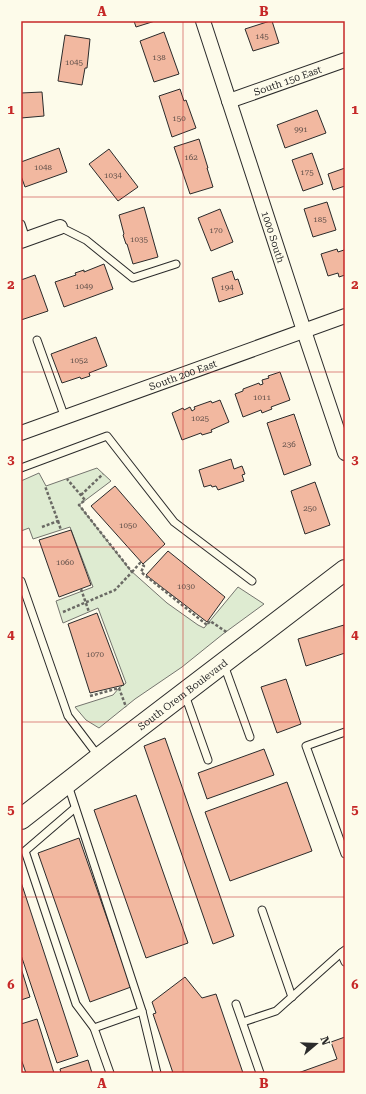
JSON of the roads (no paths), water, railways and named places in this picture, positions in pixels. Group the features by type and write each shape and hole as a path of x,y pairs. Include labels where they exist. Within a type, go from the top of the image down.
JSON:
{"street":[{"name":"1000 South","path":"203,21 345,453"},
{"name":"South 150 East","path":"229,100 345,60"},
{"path":"24,240 60,227"},
{"name":"South 200 East","path":"21,433 345,316"},
{"name":"South Orem Boulevard","path":"21,819 345,570"}],"lane":[{"path":"21,224 24,240"},
{"path":"60,227 86,240 133,278 176,264"},
{"path":"37,340 64,418"},
{"path":"21,468 107,436 174,522 252,580"},
{"path":"21,581 68,716 99,758"},
{"path":"223,663 250,736"},
{"path":"184,693 208,760"},
{"path":"345,732 306,746 345,854"},
{"path":"67,783 142,1011 156,1073"},
{"path":"75,808 25,851 76,1004 94,1028 110,1073"},
{"path":"262,910 292,997"},
{"path":"243,1022 276,1011 343,951"},
{"path":"343,951 345,962"},
{"path":"236,1004 260,1073"},
{"path":"94,1028 142,1011"}]}
